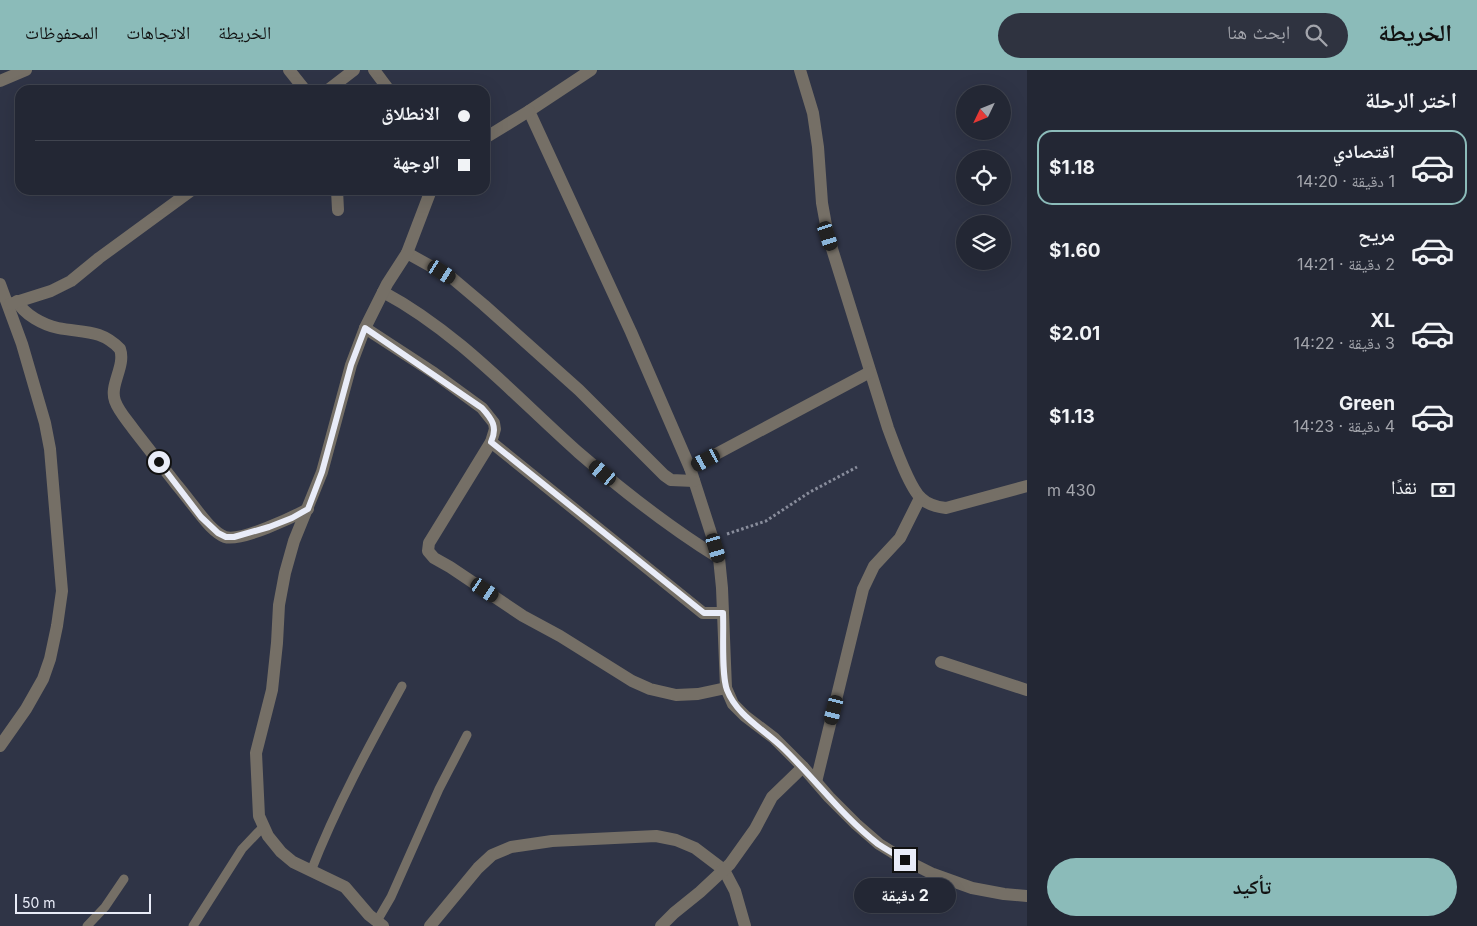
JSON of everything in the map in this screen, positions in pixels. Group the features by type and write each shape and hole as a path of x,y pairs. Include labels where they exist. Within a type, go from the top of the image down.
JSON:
{"street":[{"path":"0,81 26,70"},
{"path":"288,70 301,85"},
{"path":"334,85 354,70"},
{"path":"374,70 385,85"},
{"path":"490,135 591,70"},
{"path":"800,70 813,113 818,147 822,203 828,236 897,452 920,498 933,506 946,508 1027,486"},
{"path":"529,111 631,332 692,474 718,558 722,588 726,688 733,704 745,716 774,738 856,824 879,844 933,874 972,888 1027,896"},
{"path":"12,303 51,291 71,281 99,258 185,195"},
{"path":"337,195 338,210"},
{"path":"380,924 345,888 293,862 281,852 268,836 259,816 256,753 272,690 279,605 294,541 322,472 351,365 365,328 383,292 407,253 428,195"},
{"path":"407,253 452,278 484,304 579,390 671,480 692,474 870,372"},
{"path":"0,284 12,303 45,423 50,449 62,592 50,659 43,679 21,717 0,746"},
{"path":"383,292 406,304 457,343 502,380 614,483 693,542 718,558"},
{"path":"12,303 47,325 100,335 109,339 120,349 121,362 114,394 116,405 201,517 218,533 226,537 234,537 269,527 308,509"},
{"path":"365,328 482,408 494,423 495,429 491,442 428,543 428,551 434,558 523,616 632,681 650,689 676,695 698,694 726,688"},
{"path":"491,442 704,613 723,613"},
{"path":"816,782 862,589 874,566 900,538 920,498"},
{"path":"941,662 1027,690"},
{"path":"661,926 724,870 747,842 772,797 803,767"},
{"path":"430,926 478,868 492,855 511,847 552,841 656,836 676,840 695,848 724,870 735,891 745,926"}],"lane":[{"path":"311,871 349,785 402,686"},
{"path":"380,924 439,789 467,735"},
{"path":"193,926 242,849 264,826"},
{"path":"87,926 124,879"}],"path":[{"path":"712,538 766,521 810,492 857,467"}],"route":[{"path":"159,462 201,517 211,528 226,537 234,537 269,527 308,509 322,472 351,365 365,328 434,373 482,408 494,423 494,436 491,442 704,613 723,613 724,670 726,688 733,704 745,716 774,738 856,824 879,844 905,860"}]}
